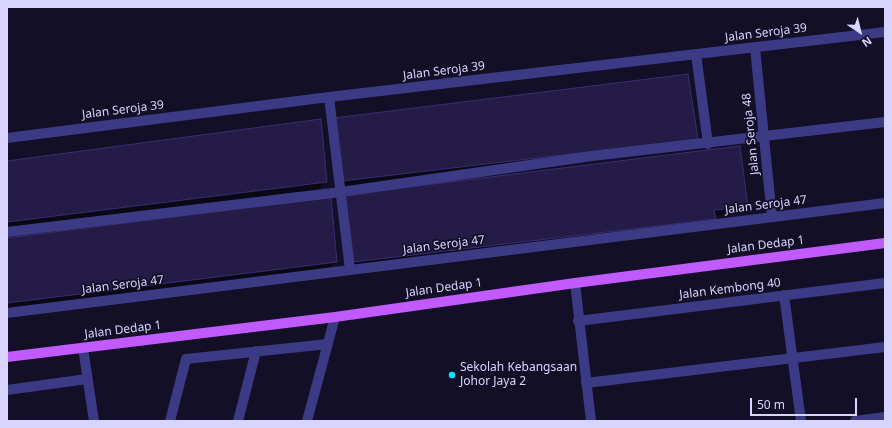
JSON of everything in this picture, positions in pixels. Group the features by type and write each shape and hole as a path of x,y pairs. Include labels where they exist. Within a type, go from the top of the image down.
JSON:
{"main road":[{"name":"Jalan Dedap 1","path":"7,357 335,317 576,283 885,243"}],"street":[{"name":"Jalan Seroja 39","path":"7,138 329,97 885,32"},
{"name":"Jalan Seroja 48","path":"755,48 772,217"},
{"path":"696,54 708,144"},
{"path":"329,97 350,270"},
{"path":"7,232 340,192 592,156 764,138 885,122"},
{"name":"Jalan Seroja 47","path":"7,313 885,203"},
{"path":"576,283 578,321 590,421"},
{"name":"Jalan Kembong 40","path":"578,321 885,283"},
{"path":"784,295 794,358 801,421"},
{"path":"307,421 335,317"},
{"path":"170,421 186,359 328,344"},
{"path":"586,383 885,347"},
{"path":"83,348 94,421"},
{"path":"238,421 256,351"},
{"path":"7,390 87,379"},
{"path":"855,421 885,417"}],"building":[{"path":"688,74 698,139 342,181 334,118"},
{"path":"321,119 327,182 7,222 7,161"},
{"path":"740,146 748,207 714,210 716,219 354,262 345,195"},
{"path":"331,197 337,262 7,303 7,238"}],"place":[{"name":"Sekolah Kebangsaan Johor Jaya 2","path":"452,375"}]}
